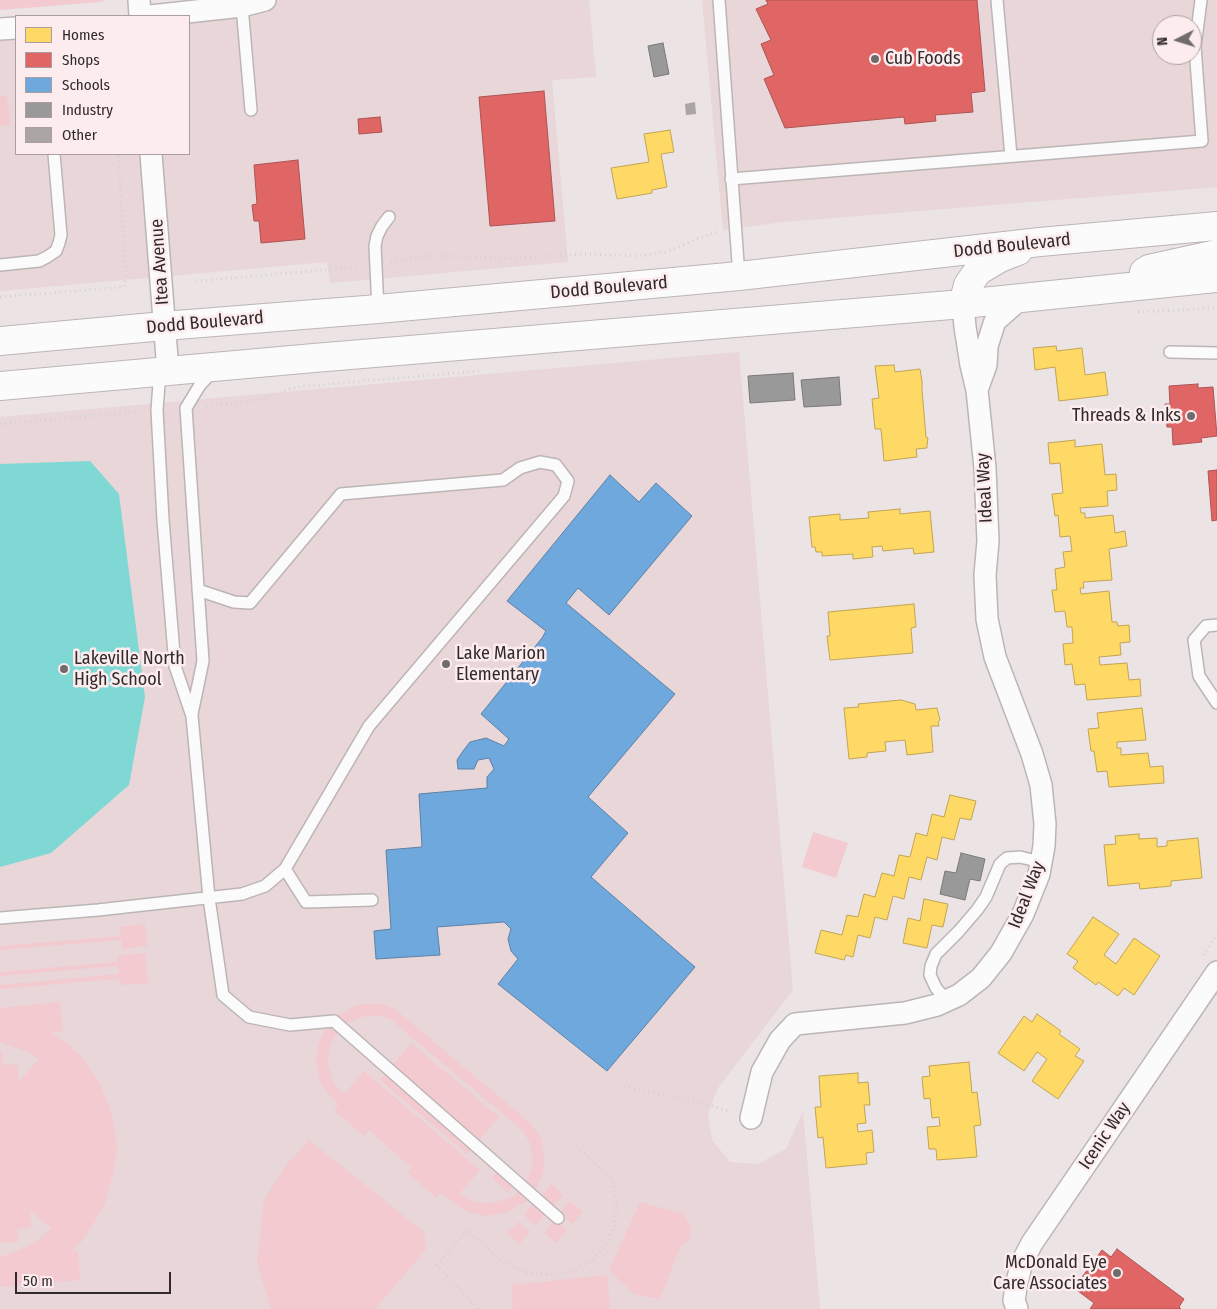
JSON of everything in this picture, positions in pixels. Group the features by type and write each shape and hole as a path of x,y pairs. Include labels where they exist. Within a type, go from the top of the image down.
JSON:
{"main road":[{"name":"Dodd Boulevard","path":"0,341 739,276 1040,242 1217,226"},
{"path":"963,304 968,284 978,272 1000,258 1040,242"},
{"path":"1096,291 1123,282 1149,269 1217,254"},
{"path":"0,386 1020,299 1217,278"}],"street":[{"path":"139,0 140,15"},
{"path":"159,15 242,6 265,0"},
{"path":"0,29 15,28"},
{"name":"Itea Avenue","path":"151,155 168,371"},
{"name":"Ideal Way","path":"978,390 986,365 987,346 995,321 1020,299"},
{"name":"Ideal Way","path":"751,1118 762,1072 780,1040 796,1024 922,1010 959,995 981,978 1001,953 1023,914 1036,882 1044,846 1045,824 1041,785 1032,754 995,657 987,618 985,575 988,541 985,468 978,390 971,365 963,304"},
{"name":"Icenic Way","path":"1017,1309 1014,1300 1017,1282 1022,1262 1032,1243 1217,972"}],"lane":[{"path":"719,0 739,276"},
{"path":"997,0 1011,156"},
{"path":"731,178 1202,141 1195,47 1201,0"},
{"path":"242,6 251,110"},
{"path":"0,265 39,261 48,257 56,250 59,243 60,225 54,155"},
{"path":"378,309 375,246 377,236 389,217"},
{"path":"1170,352 1217,353"},
{"path":"192,716 203,661 186,408 200,385 217,366"},
{"path":"168,371 159,384 157,410 163,520 175,666 192,716 209,898 223,996 249,1017 290,1025 334,1020 558,1218"},
{"path":"0,918 209,898 242,894 266,886 285,869 370,726 564,496 568,481 556,465 540,462 520,468 503,480 341,494 250,603 234,602 198,590"},
{"path":"1217,625 1206,626 1194,640 1199,676 1217,703"},
{"path":"947,1001 936,988 930,975 931,966 936,954 977,910 986,897 1000,864 1007,858 1020,857 1041,862"},
{"path":"285,869 306,902 372,900"}],"path":[{"path":"0,297 124,287 126,272 118,155"},
{"path":"196,280 376,265 423,256 501,259 582,254 637,256 668,252 696,239 723,230"},
{"path":"0,424 138,412"},
{"path":"624,1087 706,1104 751,1118"},
{"path":"478,1309 437,1265 467,1230 502,1261 527,1272 551,1275 573,1271 592,1260 605,1247 614,1226 618,1205 612,1179 575,1145"}],"shaded area":[{"path":"0,0 106,0 0,10"},
{"path":"265,0 589,0 596,77 552,80 568,262 330,283 327,262 0,291 0,29 15,28 15,155 190,155 190,16"},
{"path":"702,0 1217,0 1217,187 783,222 723,230"},
{"path":"0,96 7,96 10,125 0,126"},
{"name":"Lake Marion Elementary","path":"739,352 793,990 718,1088 708,1113 712,1140 730,1162 758,1164 786,1149 803,1111 820,1309 0,1309 0,417"},
{"path":"813,832 848,843 836,878 802,867"},
{"path":"145,924 147,946 123,949 121,940 0,950 0,946 121,936 120,927"},
{"path":"145,953 148,983 120,985 119,979 0,989 0,985 119,974 118,966 0,976 0,972 117,962 117,956"},
{"path":"60,1002 63,1031 52,1032 82,1057 98,1080 109,1105 115,1131 117,1150 114,1170 105,1203 82,1241 71,1251 78,1251 80,1280 0,1287 0,1257 37,1241 52,1228 30,1211 31,1228 17,1229 18,1242 0,1243 0,1052 2,1052 3,1065 17,1064 19,1082 39,1059 28,1052 0,1042 0,1008"},
{"path":"378,1004 386,1005 396,1010 529,1122 540,1137 544,1159 543,1173 538,1186 525,1202 508,1212 487,1216 468,1212 457,1206 440,1192 436,1198 408,1173 412,1168 369,1130 364,1136 334,1110 339,1104 328,1094 320,1081 316,1062 318,1045 325,1029 337,1016 355,1006","holes":["382,1016 390,1019 522,1130 529,1141 533,1161 528,1178 515,1195 492,1203 481,1203 469,1200 460,1193 480,1170 364,1071 344,1094 337,1088 328,1065 329,1050 337,1033 349,1022 361,1017"]},
{"path":"411,1043 499,1117 467,1154 380,1080"},
{"path":"309,1140 424,1232 426,1249 375,1309 271,1309 257,1263 264,1200 288,1163"},
{"path":"506,1163 521,1177 508,1192 492,1178"},
{"path":"551,1184 563,1195 552,1207 540,1197"},
{"path":"570,1201 583,1212 572,1224 560,1213"},
{"path":"640,1202 684,1214 691,1227 689,1240 681,1245 660,1299 634,1294 609,1270"},
{"path":"534,1203 546,1213 535,1226 524,1215"},
{"path":"555,1220 567,1230 556,1243 544,1232"},
{"path":"518,1222 530,1232 519,1244 507,1233"},
{"path":"607,1275 610,1309 513,1309 511,1285"}],"water":[{"path":"90,461 119,494 145,697 129,785 51,853 0,867 0,464"}],"building: Homes":[{"path":"670,130 674,152 661,154 667,187 652,190 652,193 617,199 611,168 649,162 644,134"},
{"path":"1056,346 1057,351 1082,348 1085,375 1105,372 1108,395 1059,401 1055,367 1035,370 1033,348"},
{"path":"894,365 895,372 920,369 926,437 928,438 927,448 916,449 917,457 884,461 881,429 875,429 872,399 879,398 875,366"},
{"path":"1075,440 1075,447 1102,444 1105,475 1116,474 1117,490 1107,491 1108,506 1080,508 1081,513 1085,513 1085,518 1113,515 1115,533 1125,531 1127,546 1109,549 1112,580 1083,582 1084,588 1080,588 1081,594 1109,591 1112,622 1117,622 1118,626 1129,625 1130,642 1120,643 1121,655 1099,657 1100,665 1127,663 1129,680 1140,679 1141,696 1087,700 1085,684 1075,685 1072,664 1065,665 1063,644 1073,643 1072,627 1067,627 1065,611 1055,612 1052,590 1057,590 1055,569 1065,567 1063,552 1072,551 1070,536 1060,537 1058,515 1055,516 1052,494 1063,493 1060,463 1050,464 1048,443"},
{"path":"900,509 900,514 930,511 934,552 914,554 913,548 883,551 882,546 872,547 873,557 853,559 853,554 822,556 822,552 816,552 815,547 812,547 809,517 840,514 840,520 869,518 868,512"},
{"path":"914,604 916,627 911,628 913,653 830,660 827,636 830,636 828,612"},
{"path":"901,700 915,704 916,710 937,708 940,720 938,722 939,726 931,726 933,752 907,755 905,740 885,742 886,751 867,753 867,757 849,759 844,708 859,707 858,704"},
{"path":"1142,708 1146,740 1117,742 1117,748 1121,748 1121,755 1148,753 1150,767 1163,766 1164,783 1109,787 1107,771 1097,772 1094,751 1091,751 1088,729 1099,728 1097,713"},
{"path":"950,795 976,801 971,820 960,818 954,840 942,837 937,860 927,857 921,880 909,877 904,899 893,896 887,920 875,917 870,938 858,935 853,957 846,955 844,960 815,953 821,930 842,935 847,915 858,917 864,894 875,897 882,873 894,876 899,855 910,857 916,833 927,836 932,814 944,817"},
{"path":"1139,834 1139,839 1157,838 1157,847 1167,846 1167,841 1198,838 1202,878 1171,881 1171,886 1140,889 1139,883 1108,886 1104,845 1116,844 1115,836"},
{"path":"924,899 948,904 943,927 932,925 927,948 903,943 908,918 920,921"},
{"path":"1093,917 1119,934 1104,955 1116,964 1134,938 1160,956 1134,995 1124,988 1118,996 1098,982 1096,985 1073,968 1078,961 1067,954"},
{"path":"1037,1014 1061,1031 1059,1034 1080,1049 1075,1056 1084,1061 1058,1099 1032,1081 1047,1059 1037,1052 1024,1071 998,1053 1024,1016 1032,1022"},
{"path":"969,1062 972,1093 977,1092 981,1125 974,1126 977,1157 937,1160 936,1149 929,1149 927,1127 940,1126 939,1117 932,1118 930,1098 924,1099 922,1077 930,1076 929,1066"},
{"path":"858,1073 858,1083 868,1082 870,1105 864,1105 866,1123 857,1124 858,1132 872,1130 874,1152 866,1153 867,1164 826,1168 823,1137 818,1138 815,1107 821,1107 819,1076"}],"building: Shops":[{"name":"Cub Foods","path":"766,0 977,0 985,91 971,93 973,112 935,115 936,121 905,124 904,117 785,128 764,79 774,75 761,44 771,40 756,9 768,4"},
{"path":"544,91 555,221 490,226 479,97"},
{"path":"380,117 382,132 359,134 358,119"},
{"path":"298,160 305,239 261,243 259,221 254,221 252,205 257,204 254,165"},
{"name":"Threads & Inks","path":"1198,384 1198,388 1213,387 1217,436 1201,438 1202,442 1173,445 1172,427 1167,427 1165,404 1170,404 1169,386"},
{"path":"1217,470 1217,520 1212,521 1208,471"},
{"name":"McDonald Eye Care Associates","path":"1117,1249 1184,1299 1179,1307 1181,1309 1090,1309 1094,1303 1074,1288 1102,1250 1111,1257"}],"building: Schools":[{"path":"610,475 639,502 656,483 692,516 609,615 578,588 566,603 675,694 588,797 628,833 591,877 695,967 607,1071 498,984 518,959 511,951 508,939 511,929 504,922 437,927 440,955 376,959 374,931 391,929 386,850 422,847 419,794 487,788 487,777 494,769 489,758 478,760 474,769 458,769 457,760 470,742 486,738 504,746 509,739 481,714 546,631 507,601"}],"building: Industry":[{"path":"663,43 669,74 654,77 648,46"},
{"path":"793,373 795,400 750,403 748,376"},
{"path":"839,377 841,405 804,407 801,380"},
{"path":"961,853 985,859 980,881 970,879 965,900 940,894 945,871 956,873"}],"building: Other":[{"path":"695,102 696,114 686,115 685,104"}],"place":[{"name":"Cub Foods","path":"875,59"},
{"name":"Threads & Inks","path":"1191,416"},
{"name":"Lake Marion Elementary","path":"446,664"},
{"name":"Lakeville North High School","path":"64,669"},
{"name":"McDonald Eye Care Associates","path":"1117,1273"}]}
